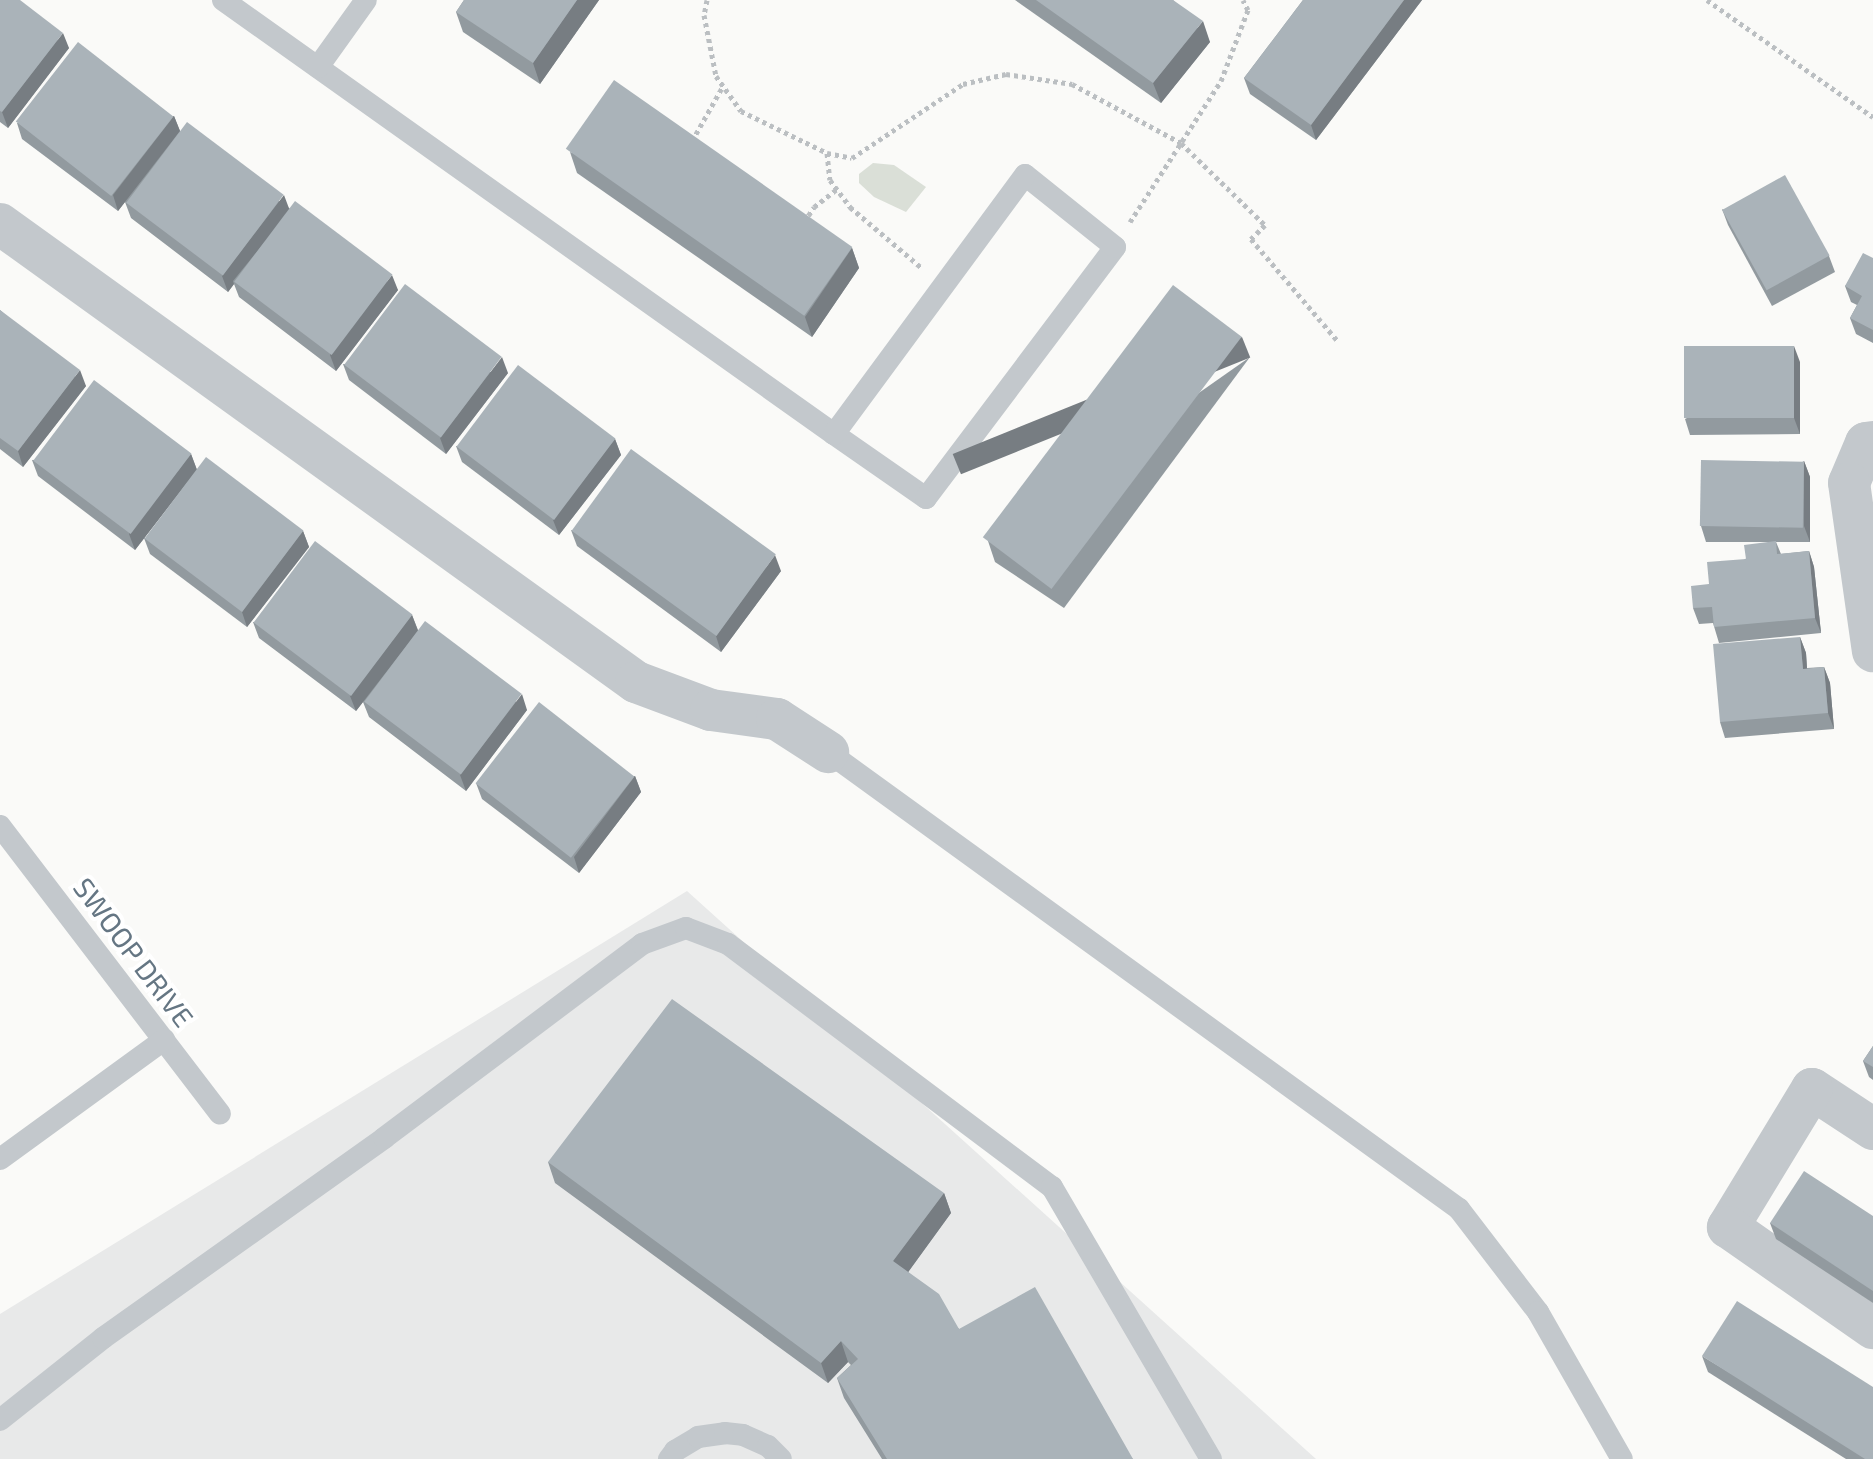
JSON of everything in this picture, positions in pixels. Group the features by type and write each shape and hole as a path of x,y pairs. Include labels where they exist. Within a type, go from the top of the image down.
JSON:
{"street":[{"path":"0,224 636,682 711,710 777,719 828,752"},
{"path":"1873,442 1866,443 1849,483 1873,651"},
{"path":"1873,1129 1812,1089 1728,1227 1873,1328"}],"lane":[{"path":"223,0 834,434 926,498 1115,247 1025,175 834,434"},
{"path":"318,67 366,0"},
{"path":"828,752 1459,1209 1538,1312 1622,1459"},
{"name":"SWOOP DRIVE","path":"0,826 220,1114"},
{"path":"0,1420 103,1338 384,1138 642,944 686,928 728,944 1052,1187 1211,1459"},
{"path":"0,1159 164,1040"},
{"path":"669,1459 675,1451 698,1437 725,1433 743,1435 768,1446 781,1459"}],"path":[{"path":"1115,247 1221,81 1248,10 1243,0"},
{"path":"1707,0 1873,117"},
{"path":"688,148 723,86"},
{"path":"827,153 830,180 850,207 944,286"},
{"path":"801,228 814,207 837,189"}],"shaded area":[{"path":"873,163 894,165 926,187 906,212 874,197 859,183 859,174"},
{"path":"687,891 1316,1459 0,1459 0,1314"}],"building":[{"path":"0,0 20,0 63,33 2,112 0,111"},
{"path":"464,0 577,0 533,63 456,12"},
{"path":"1036,0 1173,0 1203,21 1153,83"},
{"path":"1303,0 1404,0 1311,125 1244,78"},
{"path":"78,42 173,116 111,196 16,122"},
{"path":"614,80 852,247 804,316 566,149"},
{"path":"187,122 284,195 223,275 126,203"},
{"path":"1785,175 1830,255 1767,290 1722,210"},
{"path":"295,201 392,274 332,355 234,282"},
{"path":"1863,253 1873,258 1873,330 1850,318 1862,296 1845,286"},
{"path":"405,284 502,357 441,437 344,365"},
{"path":"1173,285 1242,337 1052,589 983,537"},
{"path":"0,310 80,370 18,451 0,438"},
{"path":"1684,346 1794,346 1794,418 1684,418"},
{"path":"518,365 615,438 554,520 457,446"},
{"path":"94,380 191,453 131,534 33,461"},
{"path":"631,449 776,554 716,636 572,531"},
{"path":"206,457 303,530 242,612 145,538"},
{"path":"1701,460 1804,462 1803,528 1700,526"},
{"path":"315,541 412,614 351,696 254,622"},
{"path":"1776,541 1777,554 1809,551 1815,618 1714,627 1712,607 1693,608 1691,586 1709,584 1707,562 1746,559 1744,545"},
{"path":"425,621 522,694 461,774 364,702"},
{"path":"1800,637 1803,669 1824,667 1828,713 1720,722 1713,644"},
{"path":"539,702 634,776 571,858 476,783"},
{"path":"672,999 944,1193 893,1261 939,1294 959,1329 1035,1287 1133,1459 887,1459 837,1378 858,1359 841,1341 821,1363 548,1162"},
{"path":"1873,1046 1873,1067 1863,1061"},
{"path":"1804,1171 1873,1216 1873,1291 1770,1223"},
{"path":"1737,1301 1873,1387 1873,1459 1865,1459 1702,1356"}]}
